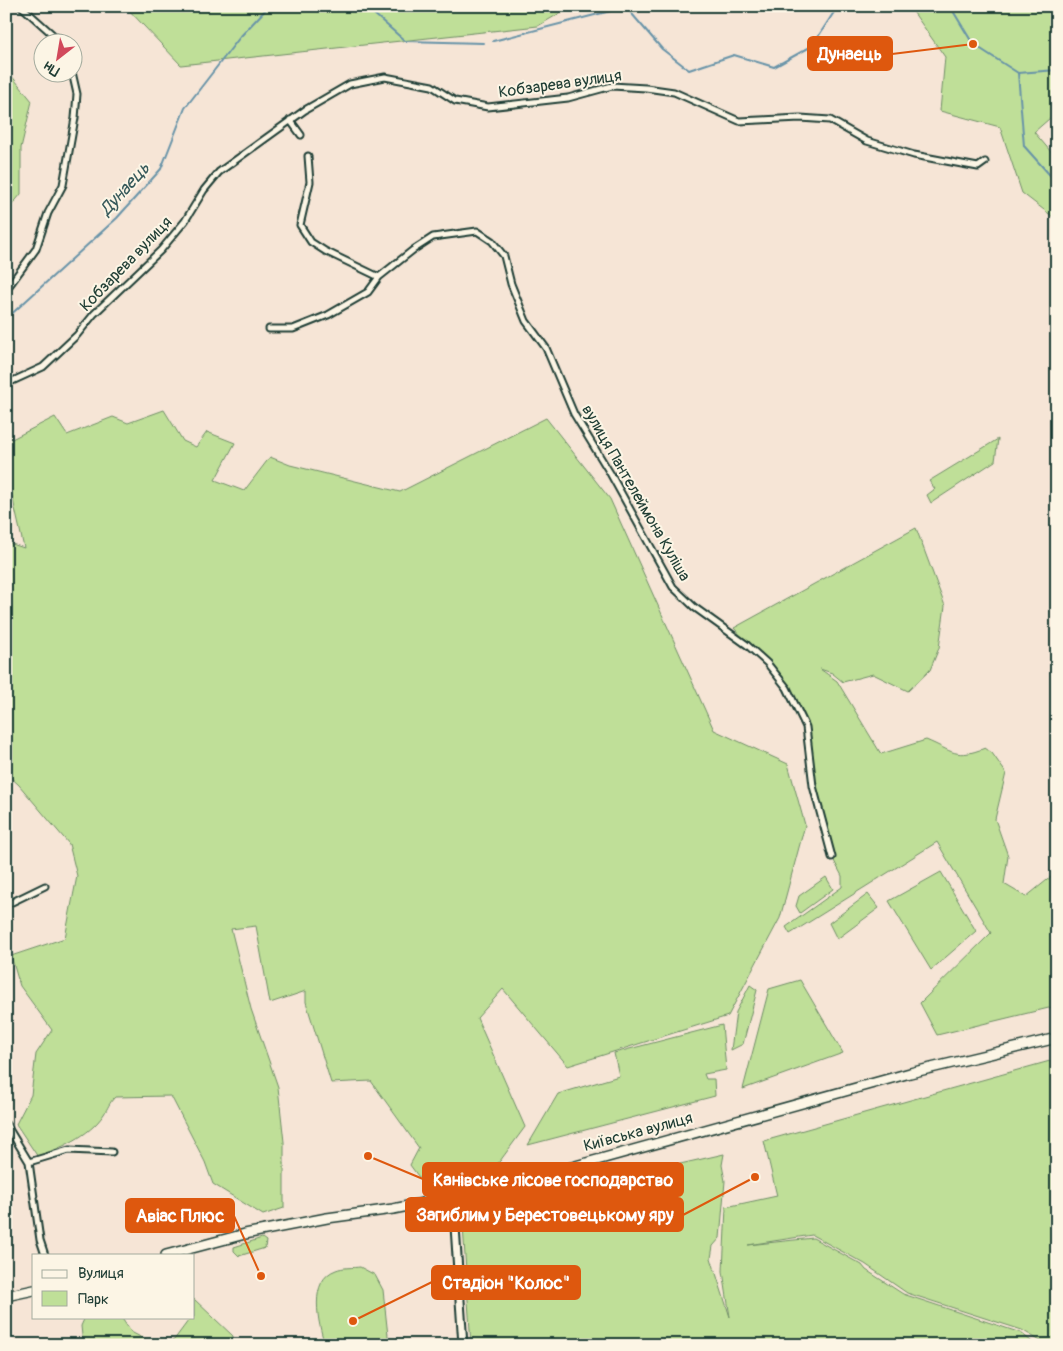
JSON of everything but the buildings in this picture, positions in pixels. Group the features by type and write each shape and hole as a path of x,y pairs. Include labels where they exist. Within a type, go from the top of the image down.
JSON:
{"main road":[{"name":"Київська вулиця","path":"170,1254 246,1234 489,1190 910,1073 1057,1038"},
{"path":"6,1296 32,1290"}],"street":[{"path":"21,6 50,32"},
{"name":"Кобзарева вулиця","path":"6,384 43,367 77,335 94,314 161,250 185,221 204,190 219,172 290,120 350,84 385,77 432,86 455,101 488,107 568,98 612,86 646,88 674,92 739,121 800,118 830,120 867,141 914,155 978,167 985,162"},
{"path":"6,290 36,249 48,213 63,185 75,118 77,94 74,82"},
{"path":"290,120 301,135"},
{"path":"308,156 310,182 300,225 311,242 325,251 379,277"},
{"name":"вулиця Пантелеймона Куліша","path":"269,329 293,329 328,315 368,292 379,277 433,237 458,232 477,231 492,241 504,256 511,284 526,321 546,348 574,414 610,473 673,586 694,607 747,645 767,663 786,688 806,727 813,786 832,856"},
{"path":"6,905 45,886"},
{"path":"6,1124 29,1162 40,1240 45,1254"},
{"path":"29,1162 69,1150 112,1152"},
{"path":"453,1197 463,1345"}],"green space":[{"path":"125,6 572,6 538,26 181,65"},
{"path":"909,6 1057,6 1057,112 1034,132 1057,159 1057,220 1022,193 1000,127 940,111 945,57"},
{"path":"6,69 32,101 21,148 21,194 6,212"},
{"path":"164,410 183,441 196,447 207,432 235,443 215,480 244,491 270,457 290,465 400,492 546,418 610,499 714,730 788,764 805,825 780,918 728,1016 568,1066 503,989 477,1018 525,1127 500,1161 479,1181 426,1187 410,1165 419,1148 371,1081 331,1083 306,1002 306,991 270,1003 256,926 231,929 251,1009 278,1087 284,1142 284,1208 263,1215 213,1184 205,1162 171,1096 115,1097 91,1129 74,1140 38,1157 16,1124 31,1095 36,1054 52,1030 20,986 11,956 65,938 77,876 69,844 19,785 6,773 6,542 24,548 6,469 6,442 55,417 67,435 113,417 128,423"},
{"path":"998,439 995,461 931,503 927,495 935,489 929,481"},
{"path":"916,528 945,606 939,648 930,670 908,691 873,674 843,682 832,673 820,669 837,681 881,754 926,740 954,753 975,752 985,748 992,753 1006,773 995,819 1008,856 1004,884 1026,897 1057,872 1057,1006 937,1035 920,1003 991,933 937,842 790,934 786,927 842,887 842,876 832,857 820,815 806,727 787,688 734,628"},
{"path":"941,872 976,931 931,970 889,901"},
{"path":"826,877 833,889 800,913 796,906 799,896"},
{"path":"868,894 879,908 837,939 829,923"},
{"path":"800,980 843,1053 743,1089 769,989"},
{"path":"750,985 757,990 743,1044 731,1050 736,1012"},
{"path":"722,1025 726,1070 704,1074 706,1079 714,1079 715,1096 528,1145 558,1094 619,1076 614,1053"},
{"path":"1057,1059 1057,1345 1047,1345 1022,1330 907,1293 865,1264 812,1235 748,1245 813,1238 862,1265 866,1270 903,1294 1021,1333 1036,1345 471,1345 462,1211 500,1205 724,1154 722,1165 725,1181 720,1238 713,1246 711,1258 730,1317 723,1271 726,1207 777,1196 764,1141"},
{"path":"262,1238 266,1241 265,1248 239,1256 234,1251 234,1247"},
{"path":"360,1267 375,1275 383,1290 389,1345 325,1345 317,1303 321,1283 327,1275 336,1270"},
{"path":"195,1300 233,1336 232,1345 83,1345 81,1326 85,1318 122,1318 131,1332 154,1344 174,1340 190,1318 195,1318"}],"waterway":[{"name":"Дунаець","path":"6,319 117,218 161,169 185,108 240,37 269,6"},
{"name":"Дунаець","path":"365,6 405,41 483,43"},
{"name":"Дунаець","path":"493,41 626,7 662,49 689,70 734,55 774,67 812,46 838,6"},
{"name":"Дунаець","path":"950,6 973,44 1018,73 1057,70"},
{"path":"1018,73 1024,146 1057,183"}],"place":[{"name":"Дунаець","path":"973,44"},
{"name":"Канівське лісове господарство","path":"368,1156"},
{"name":"Загиблим у Берестовецькому яру","path":"755,1177"},
{"name":"Авіас Плюс","path":"261,1276"},
{"name":"Стадіон \"Колос\"","path":"353,1321"}]}
